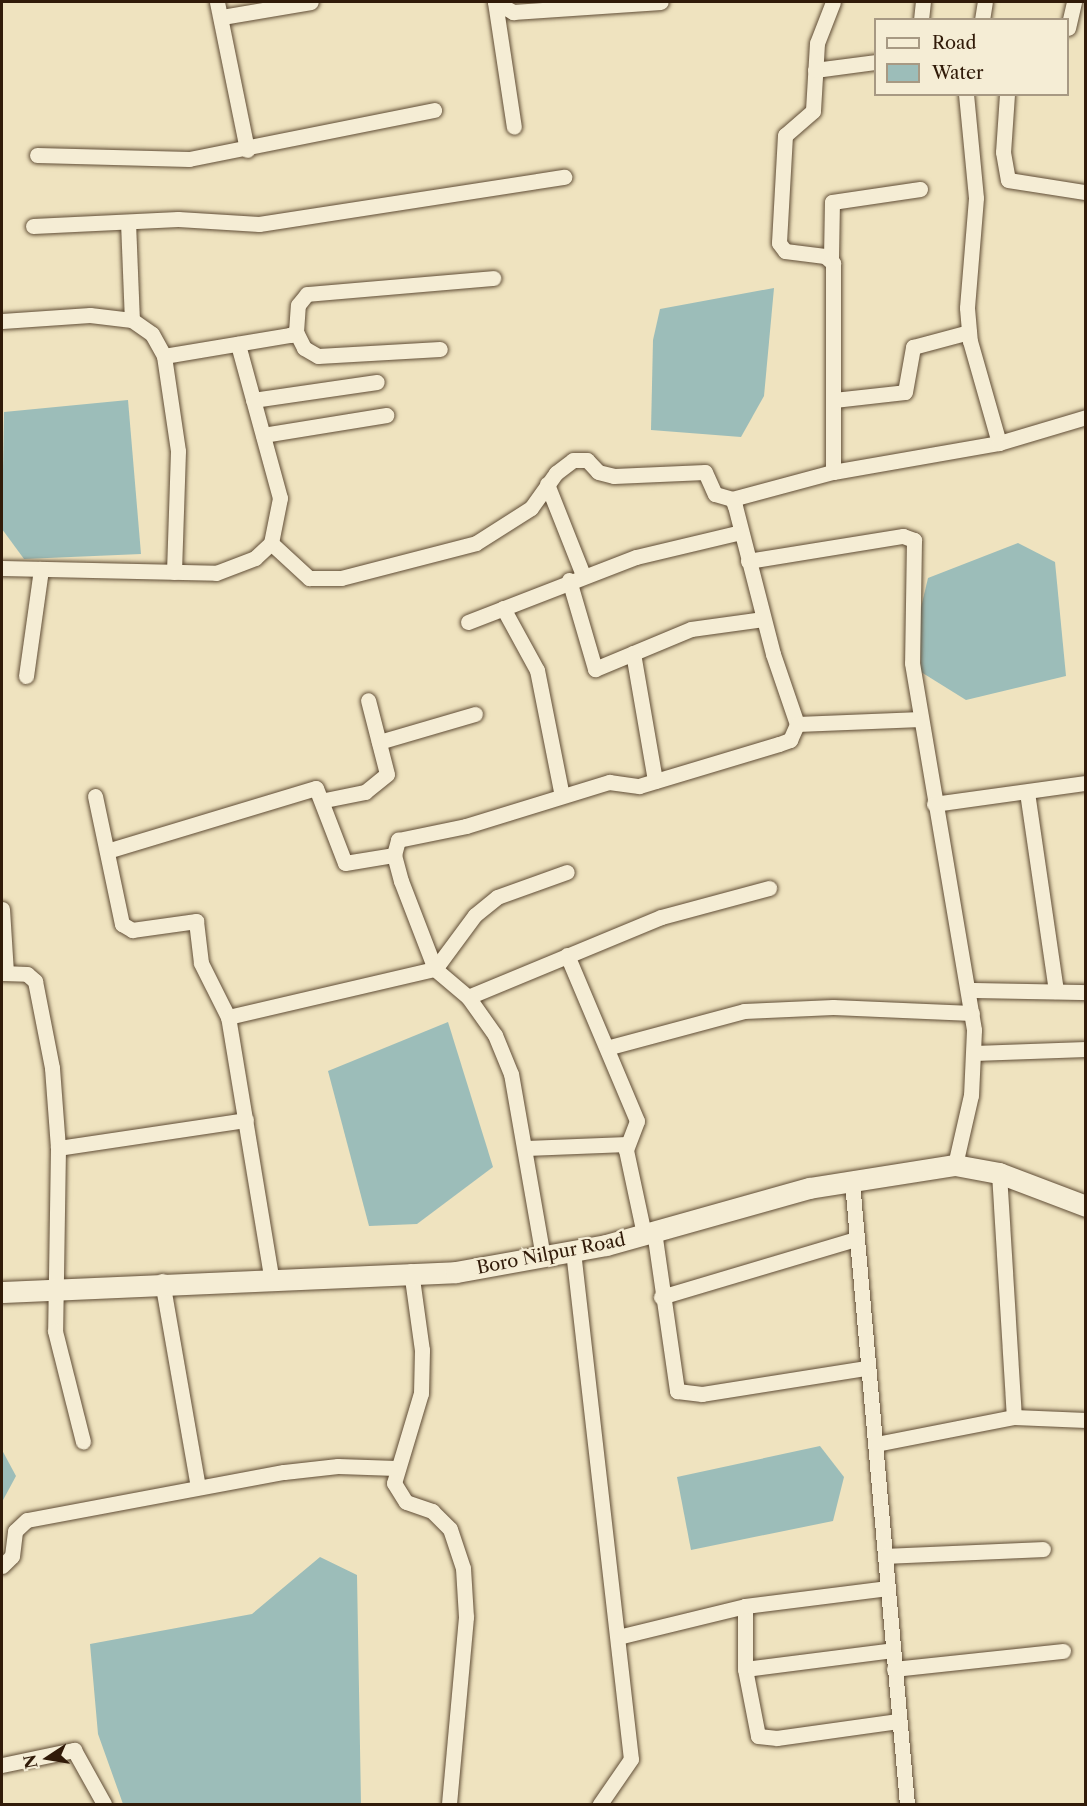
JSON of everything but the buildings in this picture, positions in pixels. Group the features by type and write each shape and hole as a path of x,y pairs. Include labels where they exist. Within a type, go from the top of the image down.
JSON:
{"street":[{"path":"217,2 222,16 247,150"},
{"path":"222,16 310,2"},
{"path":"495,2 513,12 661,2"},
{"path":"495,2 514,127"},
{"path":"831,258 785,251 779,243 785,135 792,125 809,118 817,43 833,2"},
{"path":"921,18 923,2"},
{"path":"982,18 985,2"},
{"path":"1069,24 1074,2"},
{"path":"815,70 874,62"},
{"path":"966,96 976,198 969,332 999,443"},
{"path":"1007,96 1003,171 1008,180 1085,192"},
{"path":"37,155 138,161 247,150 434,110"},
{"path":"33,226 128,222 259,224 564,177"},
{"path":"833,472 832,201 920,189"},
{"path":"128,222 132,320"},
{"path":"440,349 318,356 304,348 296,332 298,305 306,294 492,278"},
{"path":"2,321 90,315 132,320 152,334 164,356 178,451 174,572"},
{"path":"164,356 296,332"},
{"path":"834,400 905,392 913,347 969,332"},
{"path":"2,568 174,572 238,568 271,543 280,498 238,344"},
{"path":"253,400 377,382"},
{"path":"262,435 386,415"},
{"path":"271,543 309,578 341,578 476,543 531,508 547,484 580,459 614,476 705,472 715,494 732,499 833,472 999,443 1086,417"},
{"path":"547,484 576,577 590,664 602,668 691,629 763,619"},
{"path":"543,1257 526,1148 511,1074 495,1035 468,997 435,969 394,855 398,840 409,836 466,826 609,782 634,787 790,740 797,724 763,619 732,499"},
{"path":"468,622 576,577 741,532"},
{"path":"748,561 910,536 916,547 912,663 934,804 972,1013 974,1053 955,1165"},
{"path":"26,676 41,569"},
{"path":"503,608 537,670 562,796"},
{"path":"633,653 655,781"},
{"path":"325,800 347,798 383,782 387,774 368,700"},
{"path":"380,742 475,714"},
{"path":"797,724 921,719"},
{"path":"934,804 1086,783"},
{"path":"107,851 316,788 325,800 345,863 394,855"},
{"path":"1027,792 1056,991"},
{"path":"95,796 127,929 196,921 200,925 201,963 228,1017 270,1276"},
{"path":"228,1017 435,969 475,915 497,897 567,872"},
{"path":"468,997 661,917 769,888"},
{"path":"2,909 4,973 27,974 35,981 52,1068 58,1148 55,1286 59,1357 82,1442"},
{"path":"567,955 610,1047 638,1128 627,1144 649,1233 677,1391 702,1394 867,1368"},
{"path":"968,990 1086,993"},
{"path":"610,1047 744,1011 833,1007 972,1013"},
{"path":"974,1053 1086,1048"},
{"path":"58,1148 246,1120"},
{"path":"526,1148 627,1144"},
{"name":"Boro Nilpur Road","path":"2,1292 55,1286 270,1276 411,1271 456,1272 573,1251 852,1182 955,1165 999,1173 1086,1206"},
{"path":"999,1173 1014,1417"},
{"path":"852,1182 907,1804"},
{"path":"661,1297 856,1239"},
{"path":"573,1251 631,1759 600,1804"},
{"path":"411,1271 422,1350 421,1393 396,1468 397,1495 432,1511 450,1529 463,1568 466,1617 449,1804"},
{"path":"162,1281 198,1487"},
{"path":"876,1444 1014,1417 1086,1420"},
{"path":"2,1566 12,1556 15,1531 27,1520 198,1487 338,1466 396,1468"},
{"path":"885,1556 1043,1549"},
{"path":"618,1637 745,1606 888,1588"},
{"path":"745,1606 745,1669 752,1726 765,1738 898,1721"},
{"path":"745,1669 893,1650"},
{"path":"894,1669 1063,1651"},
{"path":"2,1765 74,1750 104,1804"}],"water":[{"path":"774,288 764,396 741,437 651,430 653,340 660,309"},
{"path":"128,400 141,554 24,559 2,529 4,412"},
{"path":"1018,543 1055,562 1066,676 966,700 921,672 919,616 928,578"},
{"path":"448,1022 493,1167 417,1224 369,1226 328,1071"},
{"path":"820,1446 844,1477 833,1521 691,1550 677,1477"},
{"path":"2,1450 16,1476 2,1502"},
{"path":"320,1557 357,1575 361,1804 123,1804 98,1734 90,1644 252,1614"}]}
